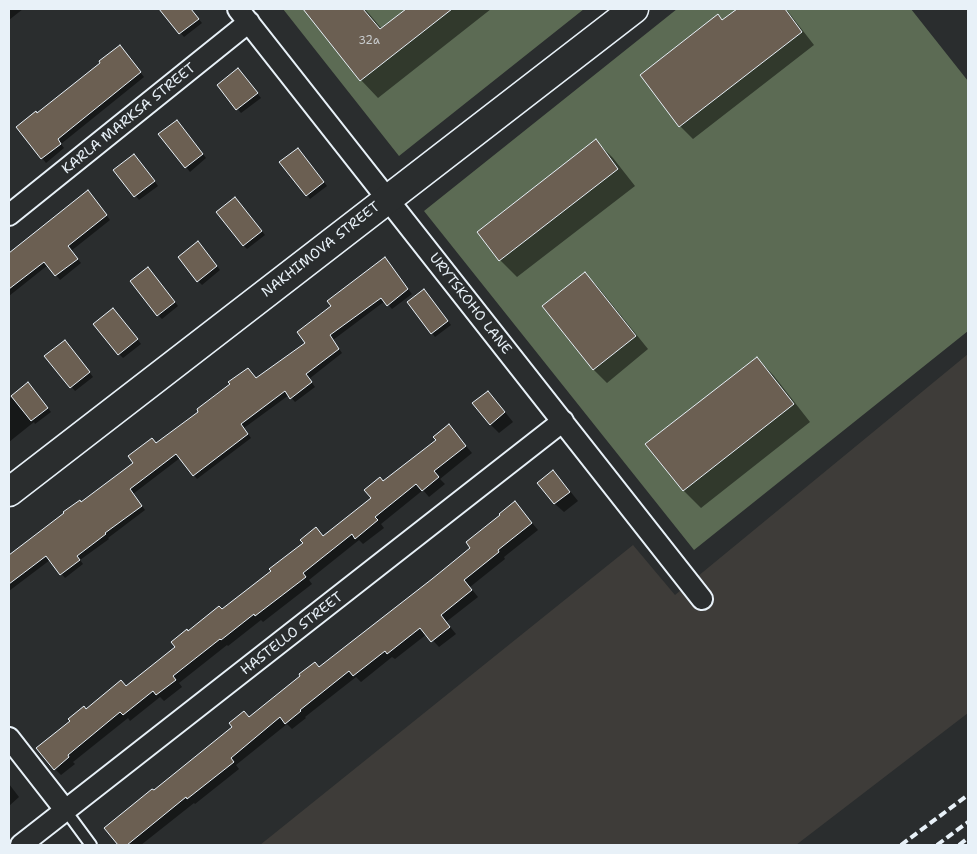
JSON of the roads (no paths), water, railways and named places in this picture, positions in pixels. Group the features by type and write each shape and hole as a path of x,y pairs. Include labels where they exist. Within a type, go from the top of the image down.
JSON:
{"street":[{"name":"NAKHIMOVA STREET","path":"9,492 634,9"},
{"name":"URYTSKOHO LANE","path":"243,16 702,599"},
{"name":"KARLA MARKSA STREET","path":"9,215 243,16"},
{"name":"HASTELLO STREET","path":"21,845 563,422"},
{"path":"9,738 66,811"}],"lane":[{"path":"66,811 91,845"}],"railway":[{"path":"901,845 968,795"},
{"path":"937,845 968,822"},
{"path":"959,845 968,838"}]}
